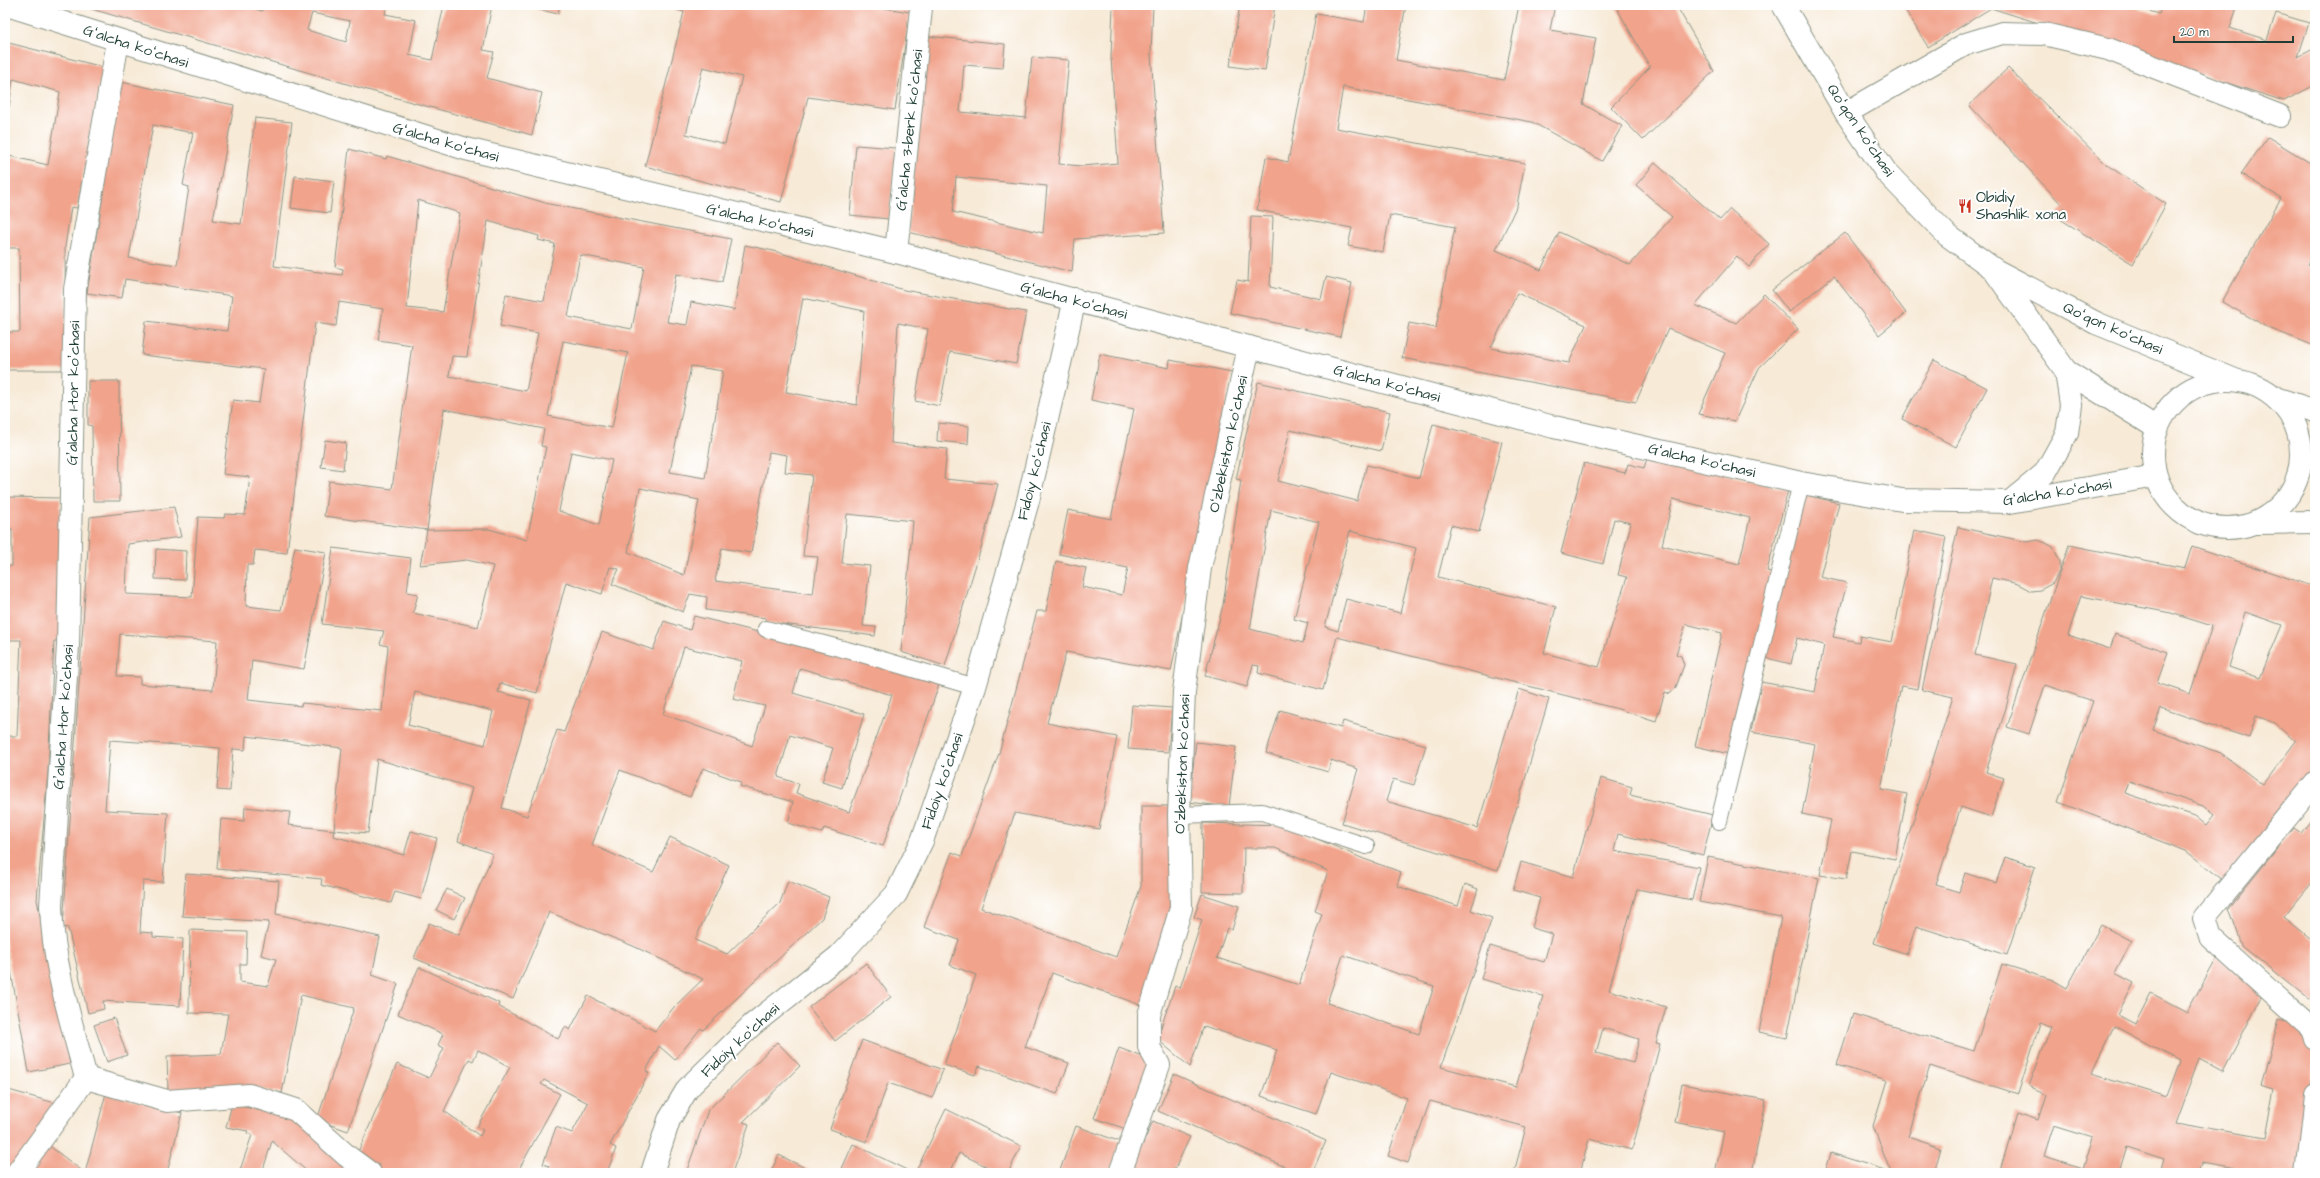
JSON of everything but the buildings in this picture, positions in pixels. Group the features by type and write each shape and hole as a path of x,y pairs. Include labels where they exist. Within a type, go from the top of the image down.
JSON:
{"street":[{"name":"Gʻalcha koʻchasi","path":"6,5 466,150 896,252 1075,299 1249,348 1554,426 1801,483 1902,500 2010,502 2155,476"},
{"name":"Qoʻqon koʻchasi","path":"1783,5 1846,113 1886,172 1947,235 1994,270 2096,323 2235,380"},
{"name":"Gʼalcha 3-berk koʼchasi","path":"896,252 921,8"},
{"path":"1846,113 1966,44 2002,33 2044,34 2108,49 2280,116"},
{"name":"Gʼalcha 1-tor koʼchasi","path":"86,1078 62,988 52,938 51,906 68,646 75,289 118,41"},
{"name":"Qoʻqon koʻchasi","path":"1994,270 2066,371 2157,428"},
{"name":"Fidoiy koʻchasi","path":"652,1173 670,1120 688,1088 752,1025 839,956 896,894 922,840 975,687 1028,501 1075,299"},
{"name":"Oʻzbekiston koʻchasi","path":"1120,1173 1159,1065 1149,1047 1149,1015 1181,908 1180,815 1184,692 1200,568 1249,348"},
{"path":"2010,502 2044,473 2067,433 2071,405 2066,371"},
{"path":"2315,411 2278,399 2258,386 2235,380 2210,382 2188,391 2170,407 2157,428 2153,452 2155,476 2167,498 2185,516 2208,527 2232,529 2257,523 2315,522"},
{"path":"2257,523 2278,510 2293,490 2301,466 2301,442 2293,419 2278,399"},
{"path":"2315,783 2204,918 2210,937 2311,1028 2315,1038"},
{"path":"17,1173 86,1078 167,1101 249,1095 296,1110 347,1156 370,1173"},
{"path":"2306,1173 2315,1096"}],"lane":[{"path":"1719,821 1801,483"},
{"path":"766,629 862,654 975,687"},
{"path":"1180,815 1262,812 1366,846"}],"place":[{"name":"Obidiy Shashlik xona","path":"1965,206"}]}
